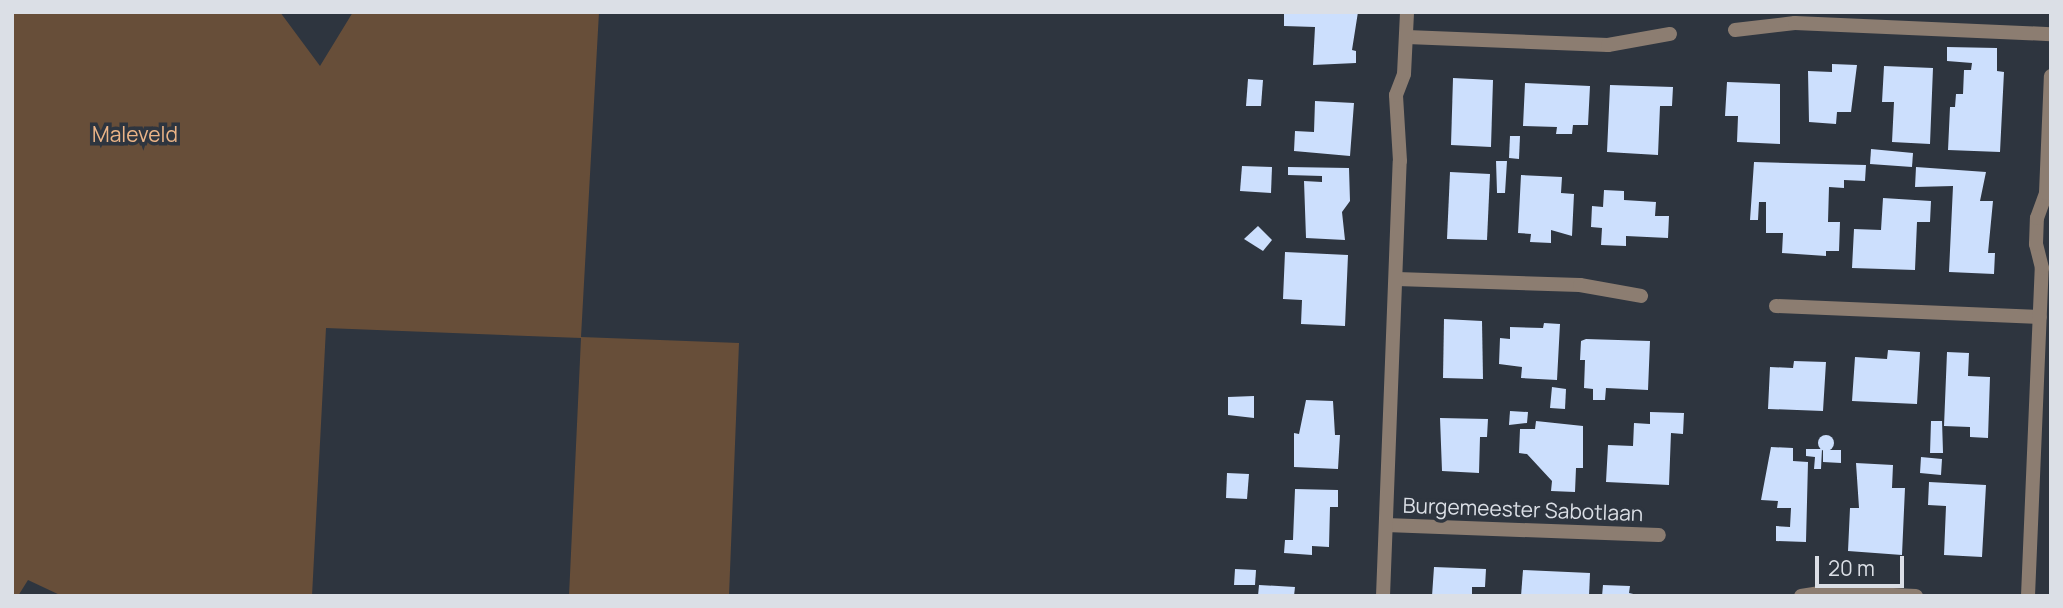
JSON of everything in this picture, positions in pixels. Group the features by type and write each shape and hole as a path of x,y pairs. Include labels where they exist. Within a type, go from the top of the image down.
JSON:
{"street":[{"name":"Burgemeester Sabotlaan","path":"1383,596 1401,161 1396,95 1404,74 1408,12"},
{"path":"1735,30 1794,23 2051,34"},
{"path":"1406,37 1608,45 1670,34"},
{"path":"2028,596 2044,392 2040,317 2042,268 2036,244 2037,218 2046,193 2051,76"},
{"path":"1397,279 1580,285 1641,296"},
{"path":"1776,306 2040,317"},
{"name":"Burgemeester Sabotlaan","path":"1386,525 1659,534"},
{"path":"1801,596 1825,592 1916,596"}],"green space":[{"name":"Maleveld","path":"12,12 280,12 320,66 353,12 599,12 581,337 739,343 729,596 569,596 581,338 326,328 312,596 62,596 28,580 18,596 12,596"}],"building":[{"path":"1284,12 1358,12 1352,50 1356,51 1356,63 1313,65 1315,27 1284,26"},
{"path":"1947,47 1997,48 1997,71 2004,72 2000,152 1948,150 1950,107 1955,107 1956,94 1963,94 1964,70 1971,70 1972,63 1947,61"},
{"path":"1832,64 1857,65 1851,112 1837,112 1836,124 1809,122 1808,71 1832,72"},
{"path":"1884,66 1933,68 1930,144 1892,142 1894,102 1882,102"},
{"path":"1453,78 1493,80 1491,147 1451,145"},
{"path":"1248,79 1263,80 1261,106 1246,106"},
{"path":"1727,82 1780,84 1780,144 1737,142 1738,116 1725,116"},
{"path":"1525,83 1590,86 1588,125 1573,125 1572,134 1556,134 1557,127 1523,126"},
{"path":"1610,85 1673,87 1672,106 1660,106 1658,155 1607,152"},
{"path":"1315,101 1354,103 1350,156 1294,151 1295,131 1314,132"},
{"path":"1510,136 1520,136 1519,159 1509,158"},
{"path":"1871,149 1913,153 1912,167 1870,164"},
{"path":"1496,161 1507,161 1505,193 1497,193"},
{"path":"1754,162 1866,165 1865,181 1844,180 1844,188 1829,187 1828,222 1840,222 1839,251 1826,251 1826,256 1782,253 1783,233 1766,233 1766,202 1759,202 1758,220 1750,220"},
{"path":"1242,166 1272,167 1271,193 1240,191"},
{"path":"1288,167 1349,168 1350,201 1342,212 1345,240 1306,238 1304,181 1322,182 1322,176 1288,175"},
{"path":"1916,167 1986,172 1980,201 1993,201 1988,253 1995,253 1994,274 1949,272 1953,186 1915,187"},
{"path":"1450,172 1490,174 1487,240 1447,239"},
{"path":"1521,175 1562,177 1561,193 1574,194 1572,236 1551,230 1551,243 1530,242 1531,234 1518,233"},
{"path":"1604,190 1624,191 1624,200 1656,202 1655,216 1669,216 1668,238 1626,236 1626,246 1601,245 1602,228 1591,227 1592,206 1603,207"},
{"path":"1883,198 1931,201 1930,222 1917,222 1915,270 1852,268 1854,229 1881,230"},
{"path":"1258,226 1272,240 1263,251 1244,239"},
{"path":"1285,252 1348,255 1345,326 1301,324 1302,300 1283,299"},
{"path":"1444,319 1482,321 1483,379 1443,378"},
{"path":"1544,323 1560,324 1557,380 1521,378 1522,367 1499,364 1500,338 1510,339 1510,327 1543,328"},
{"path":"1581,341 1650,341 1648,390 1606,388 1605,400 1593,400 1593,389 1584,388 1585,360 1580,360"},
{"path":"1888,350 1920,352 1917,404 1852,401 1855,357 1887,359"},
{"path":"1947,352 1969,353 1968,376 1990,377 1988,438 1970,437 1970,427 1944,426"},
{"path":"1794,361 1826,362 1823,411 1768,409 1770,367 1793,368"},
{"path":"1552,387 1566,389 1565,409 1550,408"},
{"path":"1254,396 1254,418 1228,415 1228,397"},
{"path":"1306,400 1333,401 1335,435 1340,435 1338,469 1294,467 1294,433 1299,434"},
{"path":"1510,411 1528,412 1527,423 1509,425"},
{"path":"1650,412 1684,413 1683,434 1671,433 1669,485 1606,482 1608,445 1633,446 1634,423 1650,424"},
{"path":"1440,418 1488,419 1487,437 1480,437 1479,473 1442,471"},
{"path":"1536,421 1583,426 1583,468 1576,468 1575,492 1551,491 1552,481 1527,454 1519,453 1520,429 1535,429"},
{"path":"1931,421 1942,421 1943,453 1930,453"},
{"path":"1823,435 1829,435 1834,443 1832,449 1823,451 1818,446 1818,440"},
{"path":"1771,447 1793,448 1793,461 1808,462 1806,542 1776,541 1776,526 1790,527 1791,508 1777,508 1778,501 1761,500"},
{"path":"1806,449 1822,449 1821,469 1814,469 1815,457 1806,456"},
{"path":"1823,450 1841,450 1841,463 1823,462"},
{"path":"1921,457 1942,459 1941,475 1920,473"},
{"path":"1856,463 1893,465 1892,488 1905,488 1902,555 1848,551 1850,508 1859,508"},
{"path":"1227,473 1249,474 1247,499 1226,498"},
{"path":"1929,482 1986,485 1982,557 1944,555 1946,506 1928,505"},
{"path":"1295,489 1338,490 1338,507 1330,507 1329,547 1312,546 1312,555 1284,553 1285,540 1293,540"},
{"path":"1434,567 1486,569 1485,587 1472,587 1472,596 1432,596"},
{"path":"1235,569 1256,570 1255,585 1234,585"},
{"path":"1523,570 1590,573 1589,596 1521,596"},
{"path":"1259,585 1295,587 1294,596 1258,596"},
{"path":"1603,585 1630,586 1629,593 1642,596 1602,596"}]}
